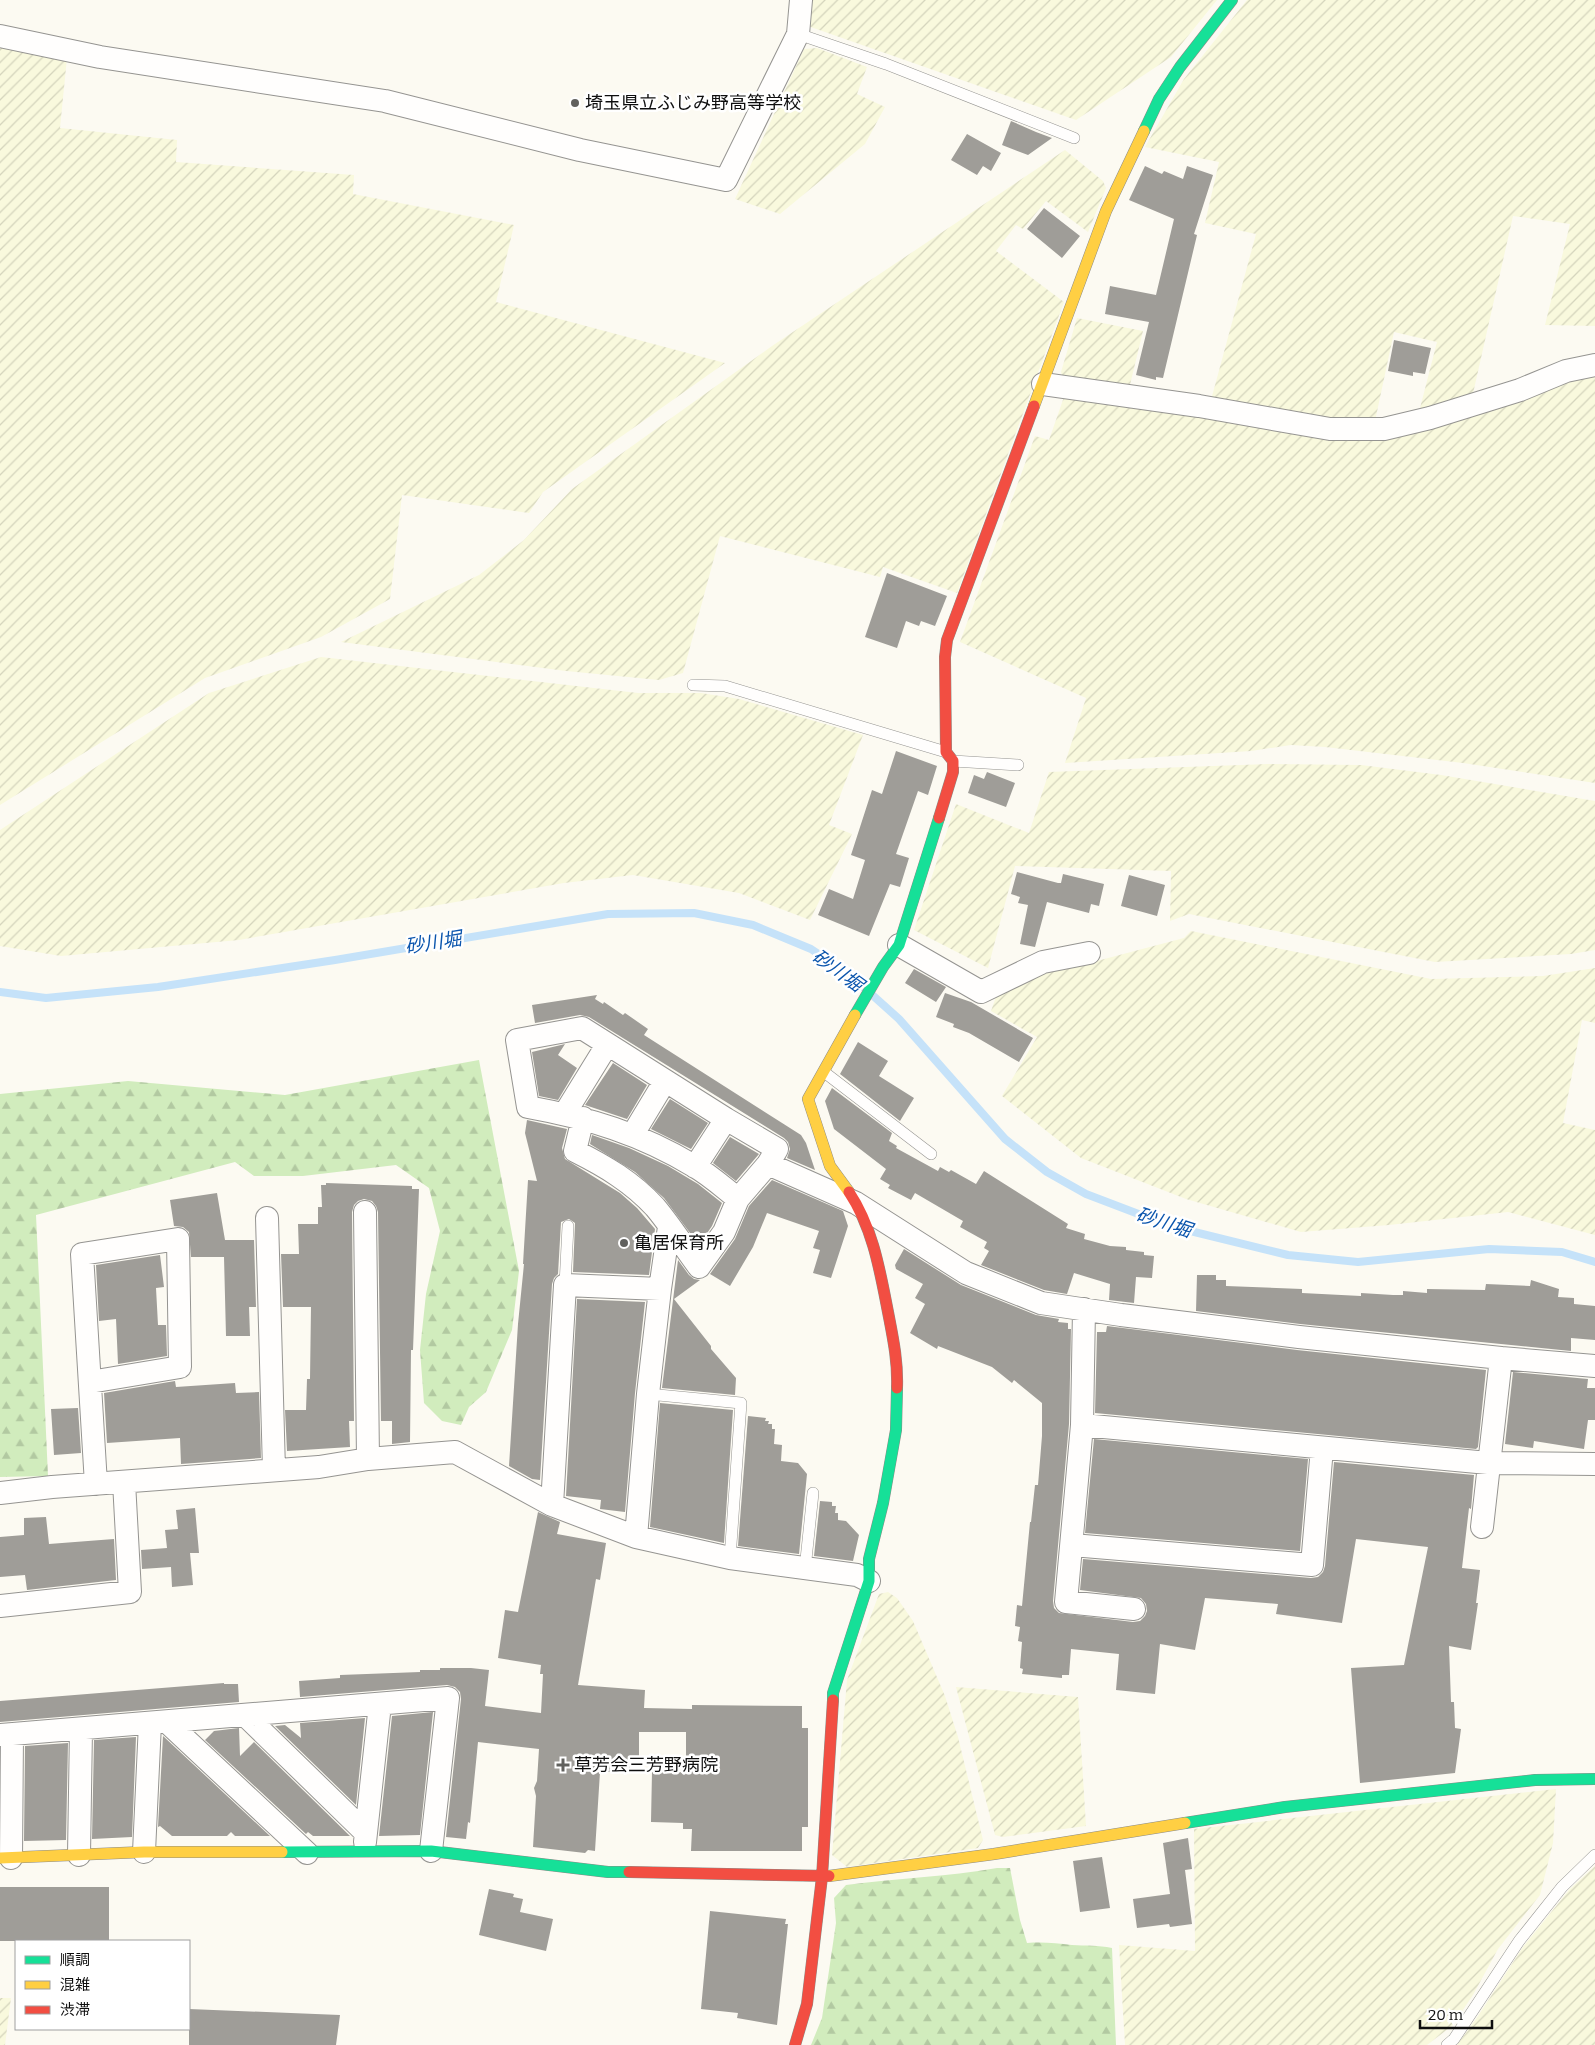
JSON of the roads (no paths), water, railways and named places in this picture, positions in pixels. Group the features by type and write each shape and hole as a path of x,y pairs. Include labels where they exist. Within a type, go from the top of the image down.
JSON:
{"street":[{"path":"0,36 100,57 385,101 580,150 726,180 798,34 801,0"},
{"path":"795,2045 807,2004 822,1877 833,1693 869,1581 869,1559 883,1503 896,1430 898,1365 877,1254 856,1203 830,1166 808,1099 883,966 899,945 953,772 950,757 945,658 947,640 1106,211 1160,99 1180,67 1232,0"},
{"path":"1043,384 1199,406 1330,428 1384,429 1430,418 1520,390 1566,370 1595,365"},
{"path":"899,945 981,992 1043,962 1088,953"},
{"path":"607,1045 574,1115 576,1151 606,1166 626,1180 654,1207 699,1267 724,1232 738,1199 768,1164 777,1150 582,1028 517,1040 528,1106 574,1115 633,1134 695,1167 738,1199"},
{"path":"633,1134 666,1081"},
{"path":"695,1167 726,1119"},
{"path":"768,1164 856,1203 966,1273 1041,1304 1289,1336 1595,1366"},
{"path":"365,1212 368,1459"},
{"path":"266,1218 274,1470"},
{"path":"636,1538 648,1394 669,1228"},
{"path":"90,1382 180,1367 178,1239 82,1254 96,1484"},
{"path":"552,1505 565,1284 660,1289"},
{"path":"1084,1309 1082,1425 1066,1602 1134,1609"},
{"path":"1482,1527 1501,1358"},
{"path":"1082,1425 1488,1463 1595,1464"},
{"path":"1072,1545 1312,1565 1322,1448"},
{"path":"0,1493 319,1467 368,1459 455,1452 552,1505 636,1538 730,1558 857,1575 869,1581"},
{"path":"0,1606 130,1592 124,1482"},
{"path":"431,1851 448,1698 6,1735 5,1858 144,1852 307,1853 365,1843 431,1851 484,1856 608,1872 822,1877 994,1854 1285,1807 1534,1780 1595,1780"},
{"path":"365,1843 380,1704"},
{"path":"246,1716 365,1843"},
{"path":"144,1852 158,1723"},
{"path":"158,1723 307,1853"},
{"path":"79,1855 81,1729"}],"lane":[{"path":"798,34 886,64 1074,138"},
{"path":"693,684 725,686 950,757 1018,766"},
{"path":"824,1072 931,1154"},
{"path":"565,1284 568,1226"},
{"path":"648,1394 741,1403 730,1558"},
{"path":"804,1569 813,1493"},
{"path":"1447,2045 1454,2040 1519,1941 1562,1887 1595,1855"}],"waterway":[{"name":"砂川堀","path":"0,992 46,998 158,987 335,960 608,914 694,913 753,925 811,949 850,975 899,1019 1005,1139 1047,1172 1086,1194 1170,1226 1288,1255 1358,1262 1489,1249 1562,1252 1595,1262"}],"place":[{"name":"埼玉県立ふじみ野高等学校","path":"575,103"},
{"name":"亀居保育所","path":"624,1243"},
{"name":"草芳会三芳野病院","path":"563,1765"}]}
